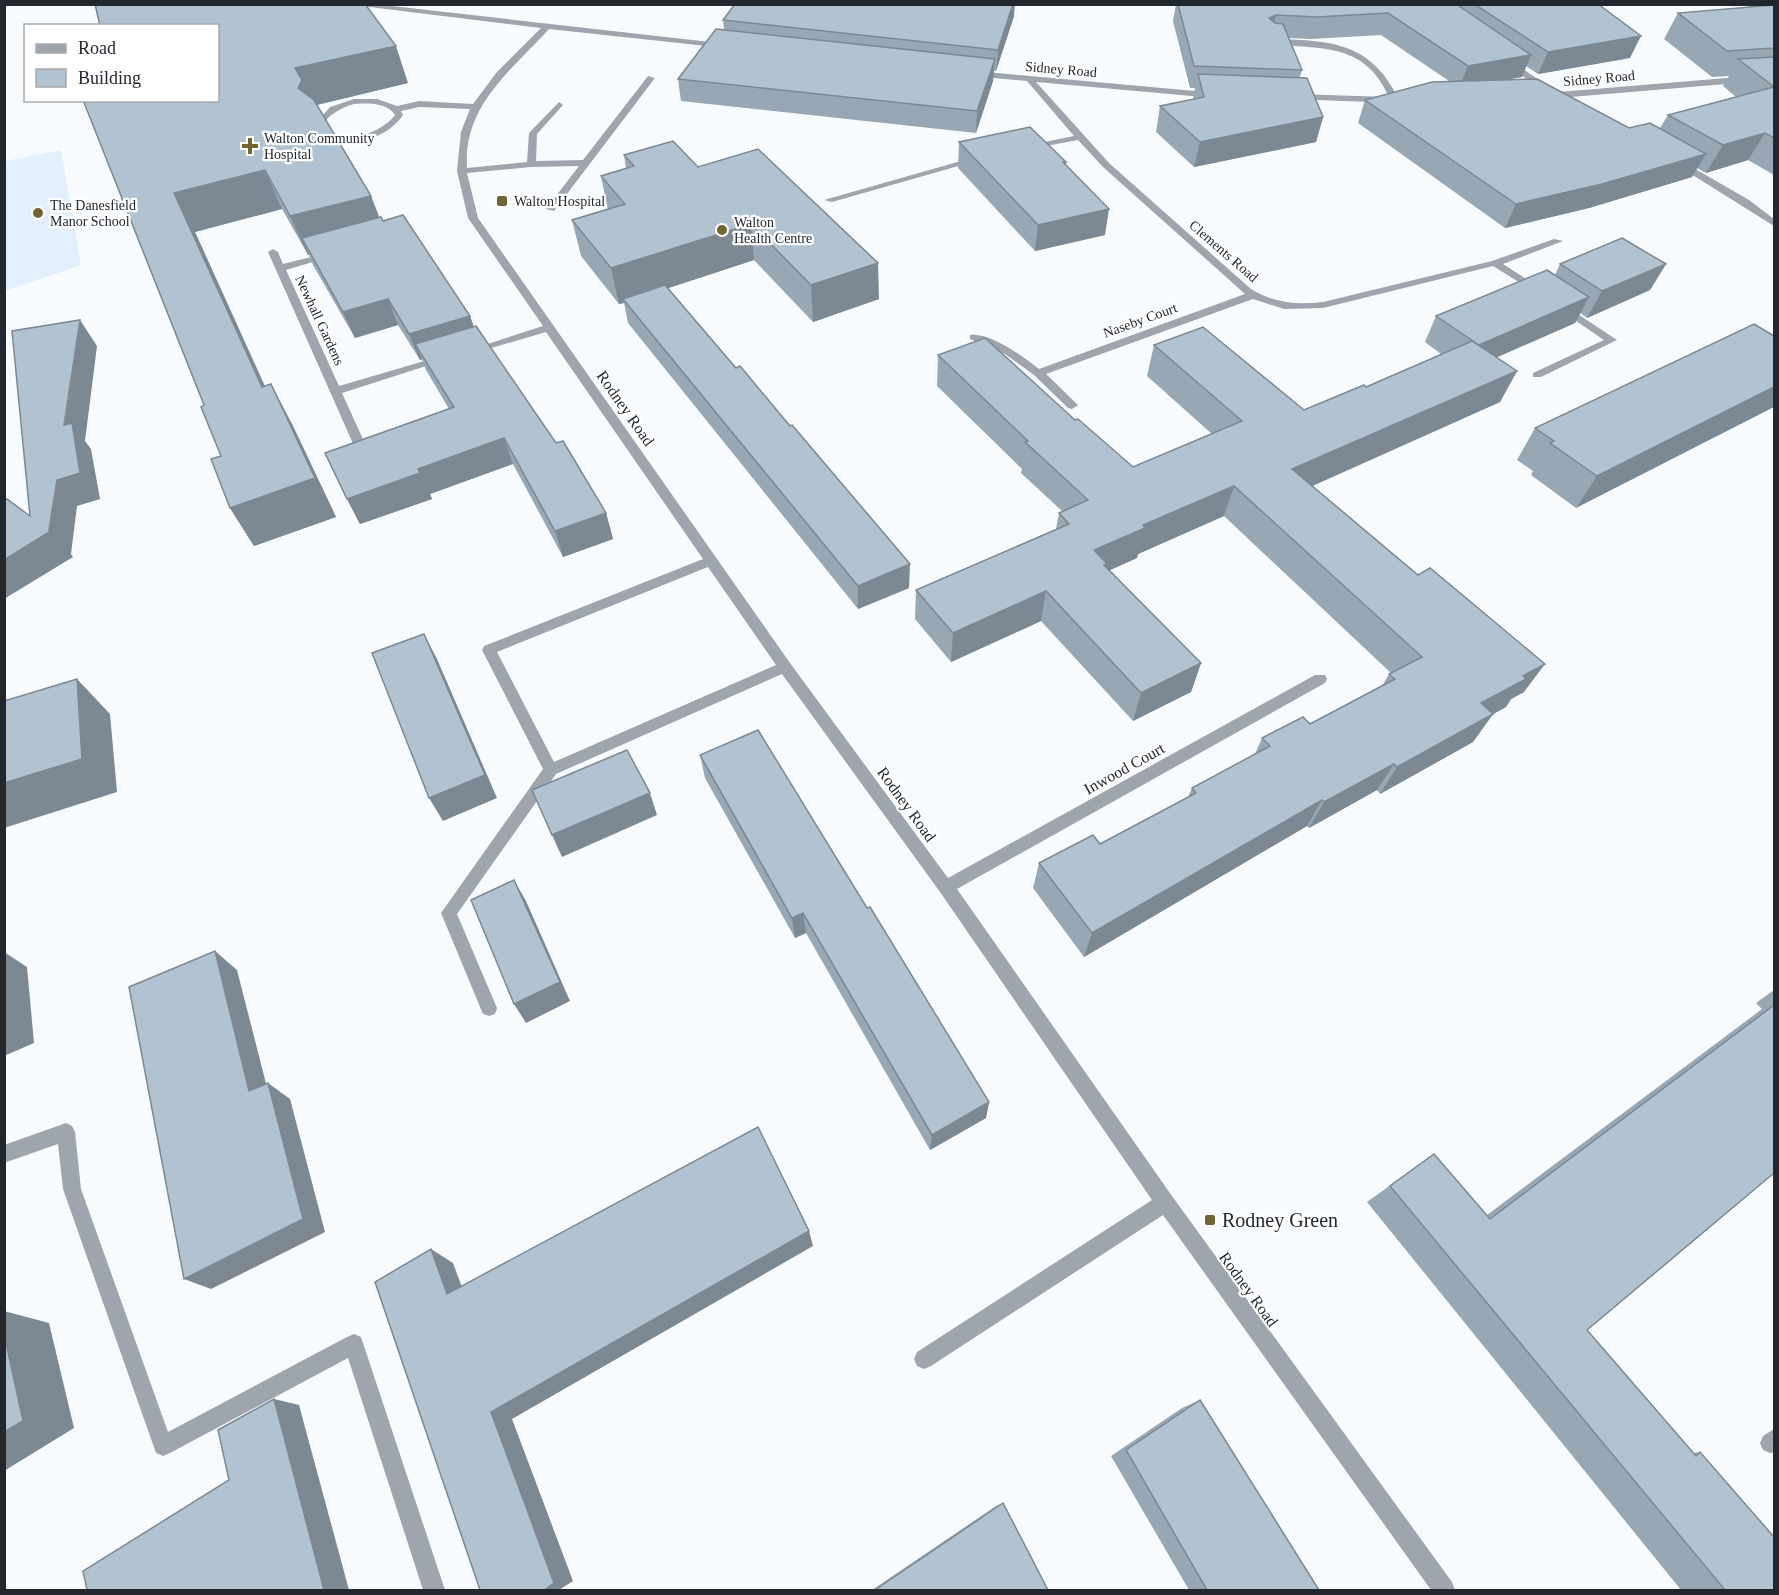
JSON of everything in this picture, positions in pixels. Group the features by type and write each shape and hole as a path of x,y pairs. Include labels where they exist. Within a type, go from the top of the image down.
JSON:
{"street":[{"path":"349,4 735,47"},
{"name":"Rodney Road","path":"547,26 495,81 475,107 464,139 462,171 464,193 472,218 785,667 946,887 1165,1203 1443,1590"},
{"path":"1270,41 1310,43 1352,54 1381,74 1395,100"},
{"path":"1498,56 1558,95 1576,103"},
{"name":"Sidney Road","path":"960,72 1030,80 1223,95"},
{"name":"Sidney Road","path":"1538,96 1774,77"},
{"path":"551,209 651,78"},
{"name":"Clements Road","path":"1030,80 1106,165 1253,295 1280,306 1302,308 1496,263 1558,241"},
{"path":"1281,96 1406,99"},
{"path":"396,109 399,115 396,121 384,130 365,136 339,138 328,135 321,130 319,124 322,117 329,111 352,102 379,101 396,109 419,104 475,107"},
{"path":"531,164 533,133 559,105"},
{"path":"1012,152 1081,137"},
{"path":"1666,155 1746,202 1774,223"},
{"path":"828,200 989,156"},
{"path":"462,171 531,164 586,163"},
{"name":"Newhall Gardens","path":"346,250 280,268 361,448"},
{"path":"273,252 280,268"},
{"path":"1496,263 1612,340 1537,375"},
{"name":"Naseby Court","path":"1038,373 1253,295"},
{"name":"Newhall Gardens","path":"336,391 547,328"},
{"path":"974,337 1010,352 1038,373 1072,405"},
{"path":"550,770 489,650 712,560"},
{"path":"489,1008 449,913 550,770 785,667"},
{"name":"Inwood Court","path":"946,887 1320,679"},
{"path":"4,1154 66,1132 72,1189 163,1446 354,1344 434,1590"},
{"path":"924,1359 1165,1203"}],"shaded area":[{"name":"The Danesfield Manor School","path":"61,150 81,265 5,291 5,161"}],"building":[{"path":"95,4 365,4 396,46 295,68 302,80 298,88 314,100 371,196 290,216 265,170 174,193 262,387 271,384 315,478 230,508 211,459 221,456 201,407 204,405 84,102 219,102 219,24 100,24"},
{"path":"735,4 1013,4 998,50 723,20"},
{"path":"1178,4 1456,4 1531,55 1468,66 1388,13 1317,17 1276,15 1269,18 1275,23 1283,24 1302,70 1194,66"},
{"path":"1474,4 1598,4 1641,36 1548,52"},
{"path":"1774,5 1774,48 1727,51 1678,13"},
{"path":"716,29 995,59 977,111 678,79"},
{"path":"1774,57 1774,87 1738,59"},
{"path":"1198,74 1307,78 1323,117 1200,142 1160,106 1204,97"},
{"path":"1537,79 1629,128 1650,123 1706,154 1602,184 1516,204 1365,100 1432,82"},
{"path":"1774,87 1774,138 1765,133 1723,145 1668,115"},
{"path":"1030,127 1109,209 1038,225 959,142"},
{"path":"673,141 698,167 758,149 878,263 811,285 751,224 611,268 572,220 625,204 601,176 634,166 624,155"},
{"path":"403,215 470,316 409,334 388,299 343,312 302,238 381,217 383,221"},
{"path":"1622,238 1666,264 1602,291 1560,264"},
{"path":"1547,270 1589,297 1479,345 1436,316"},
{"path":"665,285 736,368 740,366 790,426 792,425 910,564 858,586 623,299"},
{"path":"80,320 64,425 72,423 80,473 57,480 49,530 51,531 4,560 4,501 7,499 30,516 12,331"},
{"path":"1754,324 1774,336 1774,387 1597,476 1550,443 1554,441 1535,428"},
{"path":"476,326 556,443 563,441 606,513 555,531 504,438 418,469 420,473 347,499 325,453 454,407 415,344"},
{"path":"1203,327 1304,410 1364,385 1366,387 1472,341 1517,371 1292,469 1418,575 1430,568 1545,664 1523,676 1526,679 1481,703 1493,714 1397,767 1394,764 1324,802 1322,800 1092,933 1039,863 1093,835 1100,844 1196,793 1192,788 1270,746 1262,738 1303,717 1310,724 1395,679 1389,674 1422,657 1234,486 1143,525 1145,528 1094,550 1107,564 1104,565 1201,663 1141,693 1046,591 953,633 916,590 1069,524 1059,513 1088,500 1025,442 1028,441 938,355 985,338 1075,420 1078,419 1133,467 1242,421 1154,345"},
{"path":"424,634 485,775 429,798 372,653"},
{"path":"77,679 82,759 4,783 4,701"},
{"path":"758,730 989,1102 932,1135 803,913 792,918 700,755"},
{"path":"627,750 650,793 552,835 532,790"},
{"path":"514,880 560,982 514,1004 471,900"},
{"path":"215,951 249,1091 268,1083 303,1219 184,1279 129,987"},
{"path":"1774,1005 1774,1173 1587,1330 1696,1456 1700,1452 1774,1537 1774,1590 1725,1590 1390,1186 1434,1154 1490,1219"},
{"path":"758,1127 809,1231 491,1412 554,1583 544,1590 480,1590 375,1282 431,1249 447,1294"},
{"path":"4,1334 23,1421 4,1432"},
{"path":"274,1399 324,1590 87,1590 83,1571 229,1480 218,1430"},
{"path":"1200,1400 1319,1590 1207,1590 1126,1450"},
{"path":"1003,1503 1048,1590 875,1590"}],"place":[{"name":"Walton Community Hospital","path":"250,146"},
{"name":"Walton Hospital","path":"502,201"},
{"name":"The Danesfield Manor School","path":"38,213"},
{"name":"Walton Health Centre","path":"722,230"},
{"name":"Rodney Green","path":"1210,1220"}]}
